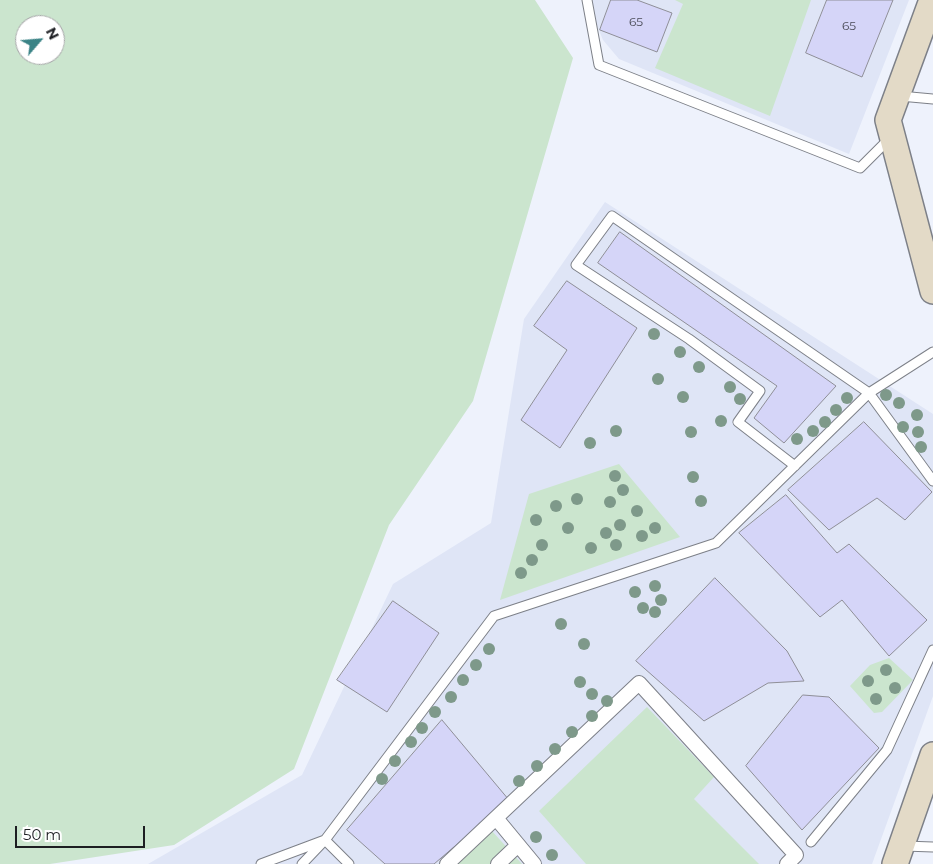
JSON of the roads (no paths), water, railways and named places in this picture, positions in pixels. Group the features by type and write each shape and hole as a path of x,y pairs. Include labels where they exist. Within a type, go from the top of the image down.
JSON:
{"main road":[{"path":"932,0 888,120 933,290"},
{"path":"898,855 932,759"}],"street":[{"path":"452,862 496,818 639,684 796,856 787,864"},
{"path":"496,818 534,864"},
{"path":"498,864 520,848"},
{"path":"510,864 520,848"}],"lane":[{"path":"587,0 599,65 860,168 892,136"},
{"path":"897,96 933,99"},
{"path":"795,466 738,422 760,391 689,339 576,265 612,216 869,393 933,481"},
{"path":"302,864 325,840 494,616 716,543 869,393 933,352"},
{"path":"811,842 887,750 933,650"},
{"path":"262,864 325,840"},
{"path":"325,840 349,864"},
{"path":"898,855 933,847"}]}
